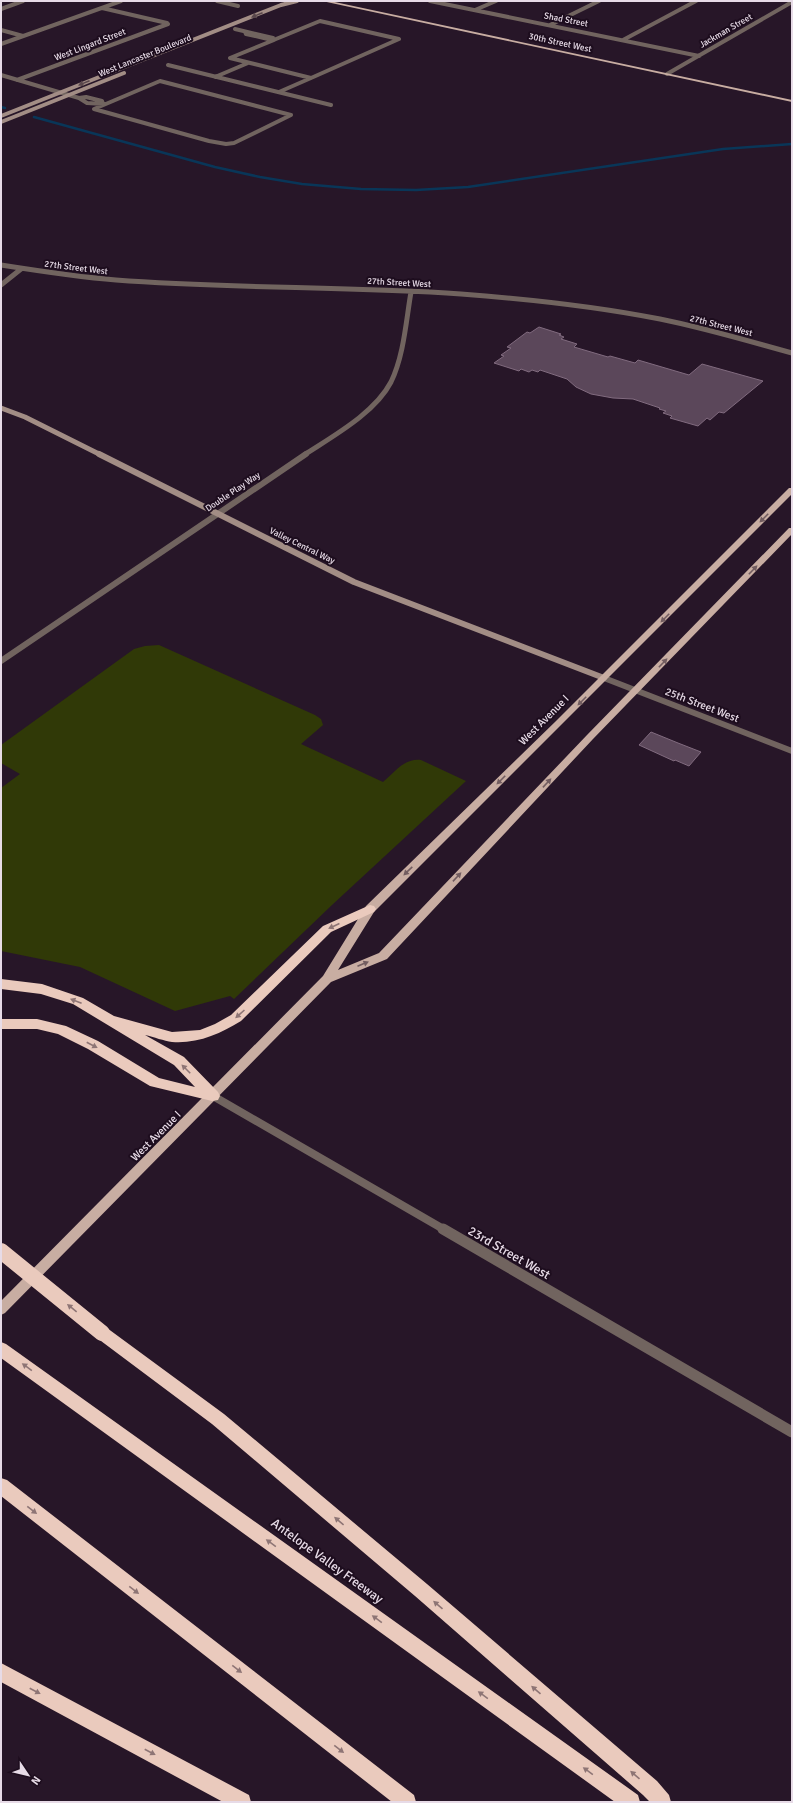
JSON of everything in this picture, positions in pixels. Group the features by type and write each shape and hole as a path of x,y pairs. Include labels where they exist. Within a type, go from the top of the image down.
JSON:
{"highway":[{"path":"114,1021 172,1037 200,1035 220,1028 236,1018 327,929 370,909"},
{"path":"1,984 42,989 78,1001 179,1061 213,1096"},
{"path":"1,1024 37,1024 61,1030 93,1045 155,1082 213,1096"},
{"path":"1,1251 102,1333 230,1429 439,1606 650,1788 662,1802"},
{"name":"Antelope Valley Freeway","path":"1,1349 631,1802"},
{"path":"1,1486 407,1802"},
{"path":"1,1672 242,1802"}],"main road":[{"name":"30th Street West","path":"324,1 792,101"},
{"name":"West Avenue I","path":"1,1309 327,979 370,909 792,490"},
{"name":"West Avenue I","path":"327,979 383,956 635,690 792,530"}],"street":[{"path":"1,8 23,1"},
{"path":"1,44 122,1"},
{"path":"217,1 238,6"},
{"name":"Shad Street","path":"430,1 698,56"},
{"path":"475,10 496,1"},
{"path":"550,25 599,1"},
{"path":"623,40 696,1"},
{"name":"West Lancaster Boulevard","path":"283,10 296,2"},
{"name":"West Lancaster Boulevard","path":"1,116 281,5 296,2"},
{"name":"Jackman Street","path":"667,74 792,2"},
{"name":"West Lingard Street","path":"17,80 168,24 102,8"},
{"path":"279,92 311,78 399,39 320,21 230,58 311,78"},
{"path":"228,32 240,27"},
{"path":"235,29 245,32 246,34 274,39"},
{"path":"1,30 24,36"},
{"path":"215,77 248,63"},
{"path":"168,65 331,105"},
{"name":"West Lancaster Boulevard","path":"1,122 127,72"},
{"path":"1,75 79,98 82,101 96,104 104,104 160,82 291,115 234,143 226,144 209,141 94,109 104,104"},
{"name":"27th Street West","path":"1,265 86,278 154,283 468,295 589,308 660,319 792,353"},
{"path":"1,284 21,269"},
{"name":"Double Play Way","path":"1,661 355,421 375,403 390,383 400,349 411,292"},
{"name":"Valley Central Way","path":"1,408 25,417 354,582 604,678"},
{"name":"25th Street West","path":"604,678 792,751"},
{"name":"23rd Street West","path":"213,1096 792,1432"}],"green space":[{"path":"159,645 315,715 321,719 323,725 301,744 383,782 400,766 415,760 421,760 466,781 332,905 234,999 230,996 175,1011 80,967 1,951 1,788 20,774 1,763 1,745 134,649 145,646"}],"building":[{"path":"539,327 561,334 559,335 564,337 561,339 577,344 574,347 608,357 610,356 635,363 638,360 689,375 702,364 763,381 724,413 719,412 710,420 707,418 698,426 670,418 672,416 663,413 666,411 633,399 613,398 591,394 576,387 567,379 540,370 538,372 532,370 529,372 521,369 519,371 494,363 504,356 501,355 511,348 507,347 527,332 530,333"},
{"path":"651,732 701,752 689,766 675,760 674,761 639,745"}],"waterway":[{"path":"1,107 5,108"},
{"path":"34,117 215,167 260,177 302,184 361,189 416,190 468,187 723,149 792,144"}]}
